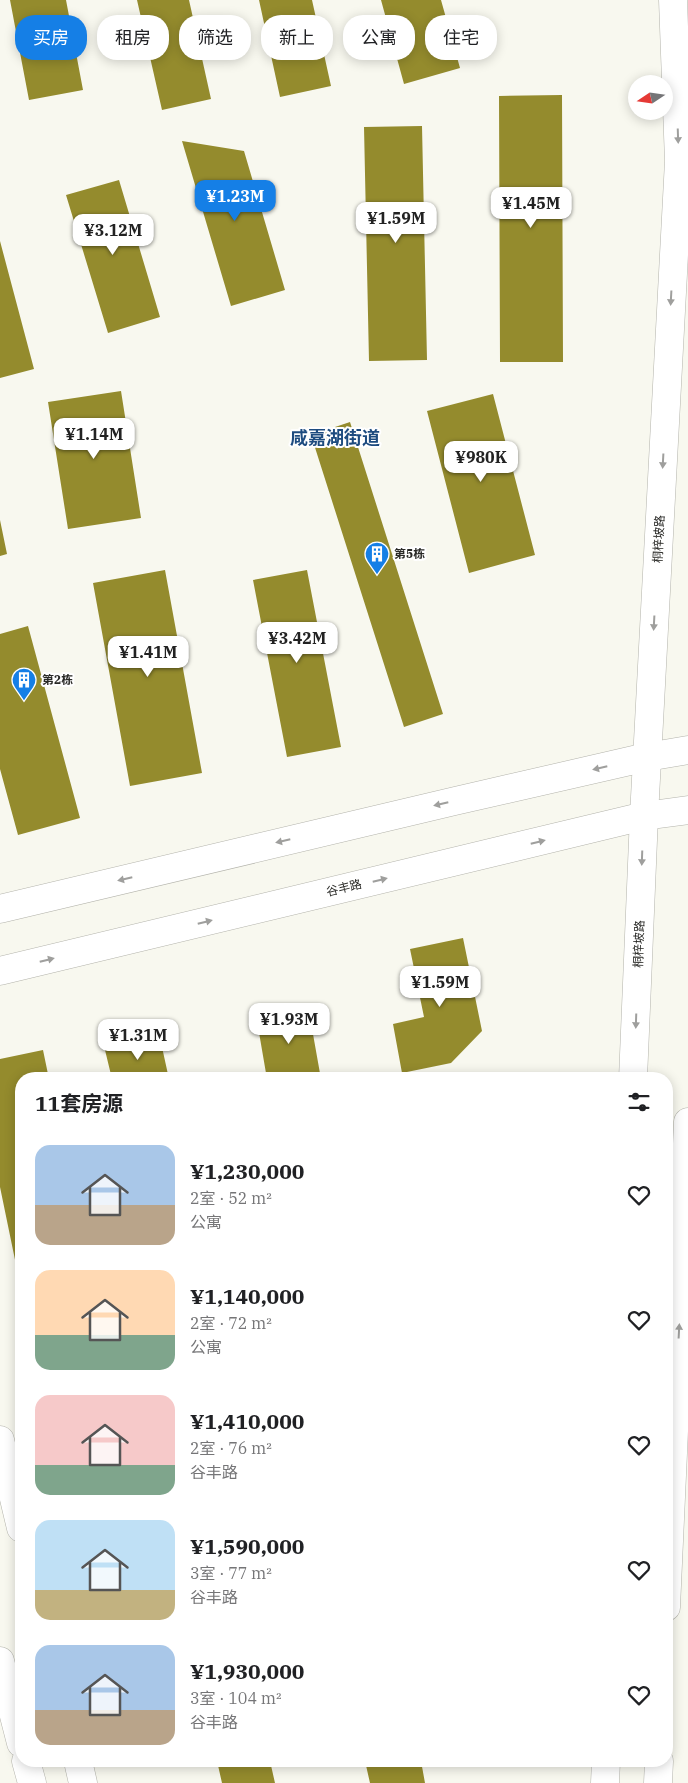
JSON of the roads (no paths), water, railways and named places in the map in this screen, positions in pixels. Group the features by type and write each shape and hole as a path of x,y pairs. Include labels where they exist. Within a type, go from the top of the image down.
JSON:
{"street":[{"name":"桐梓坡路","path":"633,1072 644,816 678,161 673,0"},
{"path":"0,909 445,803 647,757 688,750"},
{"name":"谷丰路","path":"0,971 644,816 688,810"},
{"path":"673,1453 688,1122"},
{"path":"0,1440 15,1503"},
{"path":"0,1661 15,1720"},
{"path":"28,1767 32,1783"},
{"path":"79,1767 83,1783"},
{"path":"605,1783 606,1767"},
{"path":"658,1783 659,1767"}],"place":[{"name":"第5栋","path":"377,575"},
{"name":"第2栋","path":"24,701"}],"district":[{"name":"咸嘉湖街道","path":"335,438"}]}
